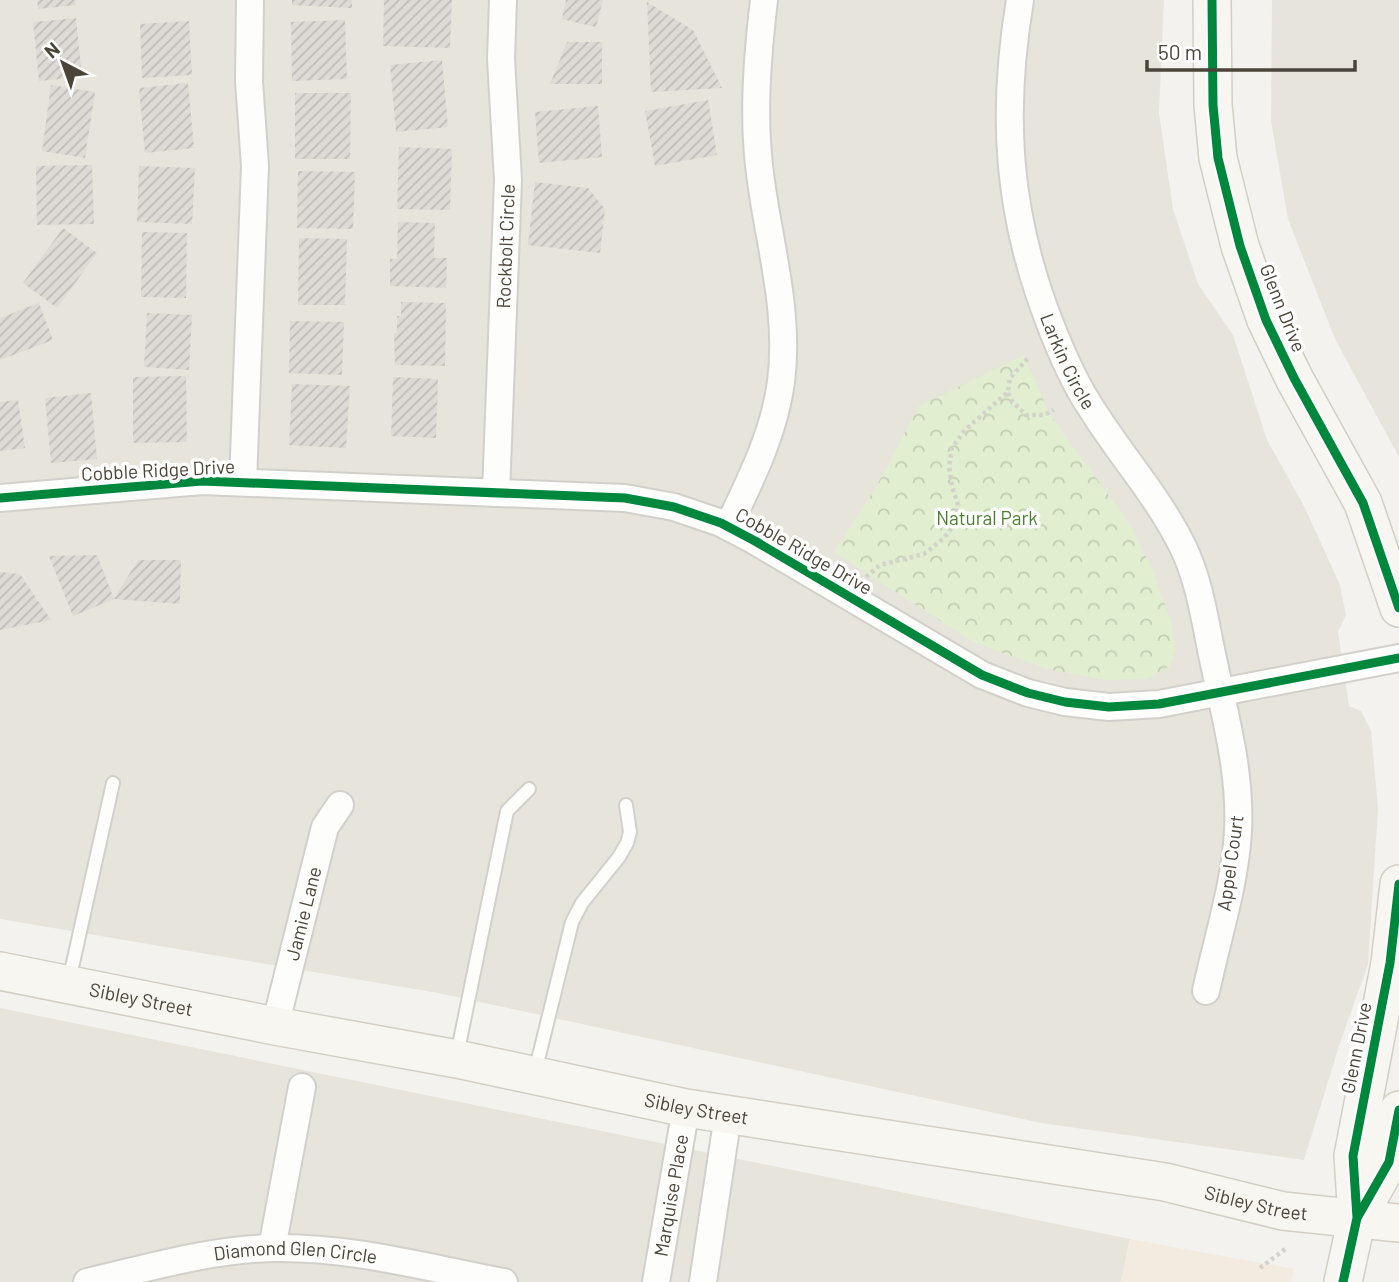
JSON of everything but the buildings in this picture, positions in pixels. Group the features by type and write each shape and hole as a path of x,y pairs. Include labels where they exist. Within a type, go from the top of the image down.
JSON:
{"street":[{"path":"243,482 255,166 249,81 250,0"},
{"name":"Rockbolt Circle","path":"496,493 508,180 501,59 503,0"},
{"path":"728,527 757,468 772,427 781,383 781,295 760,178 755,106 757,57 764,0"},
{"name":"Larkin Circle","path":"1020,0 1012,47 1008,106 1011,166 1019,226 1034,283 1063,357 1092,410 1163,510 1184,549 1199,591 1220,693"},
{"name":"Glenn Drive","path":"1212,0 1213,105 1218,158 1240,246 1266,320 1294,378 1363,503 1399,608"},
{"name":"Cobble Ridge Drive","path":"0,498 202,481 625,498 674,507 728,527 982,675 1028,693 1065,702 1109,707 1159,704 1399,658"},
{"name":"Appel Court","path":"1206,991 1238,834 1235,768 1220,693"},
{"name":"Jamie Lane","path":"275,1026 326,827 340,805"},
{"name":"Glenn Drive","path":"1343,1282 1357,1218 1353,1156 1390,962 1399,884"},
{"name":"Sibley Street","path":"0,971 457,1059 686,1108 1165,1182 1283,1210 1399,1223"},
{"path":"272,1248 302,1087"},
{"name":"Marquise Place","path":"656,1282 686,1108"},
{"name":"Glenn Drive","path":"1357,1218 1389,1161 1399,1110"},
{"path":"703,1282 728,1115"},
{"name":"Diamond Glen Circle","path":"87,1282 114,1279 224,1252 272,1248 340,1252 397,1273 504,1282"}],"lane":[{"path":"68,985 113,783"},
{"path":"457,1059 507,811 529,789"},
{"path":"534,1076 572,922 582,903 627,843 630,832 626,805"}],"path":[{"path":"862,580 880,565 924,554 944,538 955,523 958,505 949,467 952,448 965,430 1007,392 1010,378 1029,357"},
{"path":"1007,392 1026,415 1044,415 1054,410"},
{"path":"1260,1268 1288,1247"}],"shaded area":[{"path":"0,0 1164,0 1159,113 1173,209 1198,284 1233,335 1267,440 1305,508 1340,585 1346,615 1338,632 1349,706 1361,711 1371,731 1378,809 1368,964 1339,1046 1304,1160 1041,1123 438,993 0,919"},
{"path":"1272,0 1399,0 1399,457 1335,339 1288,219 1271,121"},
{"path":"0,1008 1130,1239 1121,1282 0,1282"},
{"path":"1130,1239 1294,1269 1291,1282 1121,1282"}],"green space":[{"name":"Natural Park","path":"1024,355 1050,415 1129,523 1153,571 1171,622 1176,650 1170,666 1147,679 1106,680 1048,669 973,642 834,552 875,489 919,406"}],"cycle path":[{"path":"1212,0 1213,105 1218,158 1240,246 1266,320 1294,378 1363,503 1399,608"},
{"path":"0,498 202,481 625,498 674,507 721,523 755,541 982,675 1028,693 1065,702 1109,707 1159,704 1399,658"},
{"path":"1343,1282 1357,1218 1353,1156 1390,963 1399,884"},
{"path":"1357,1218 1389,1162 1399,1110"}]}
